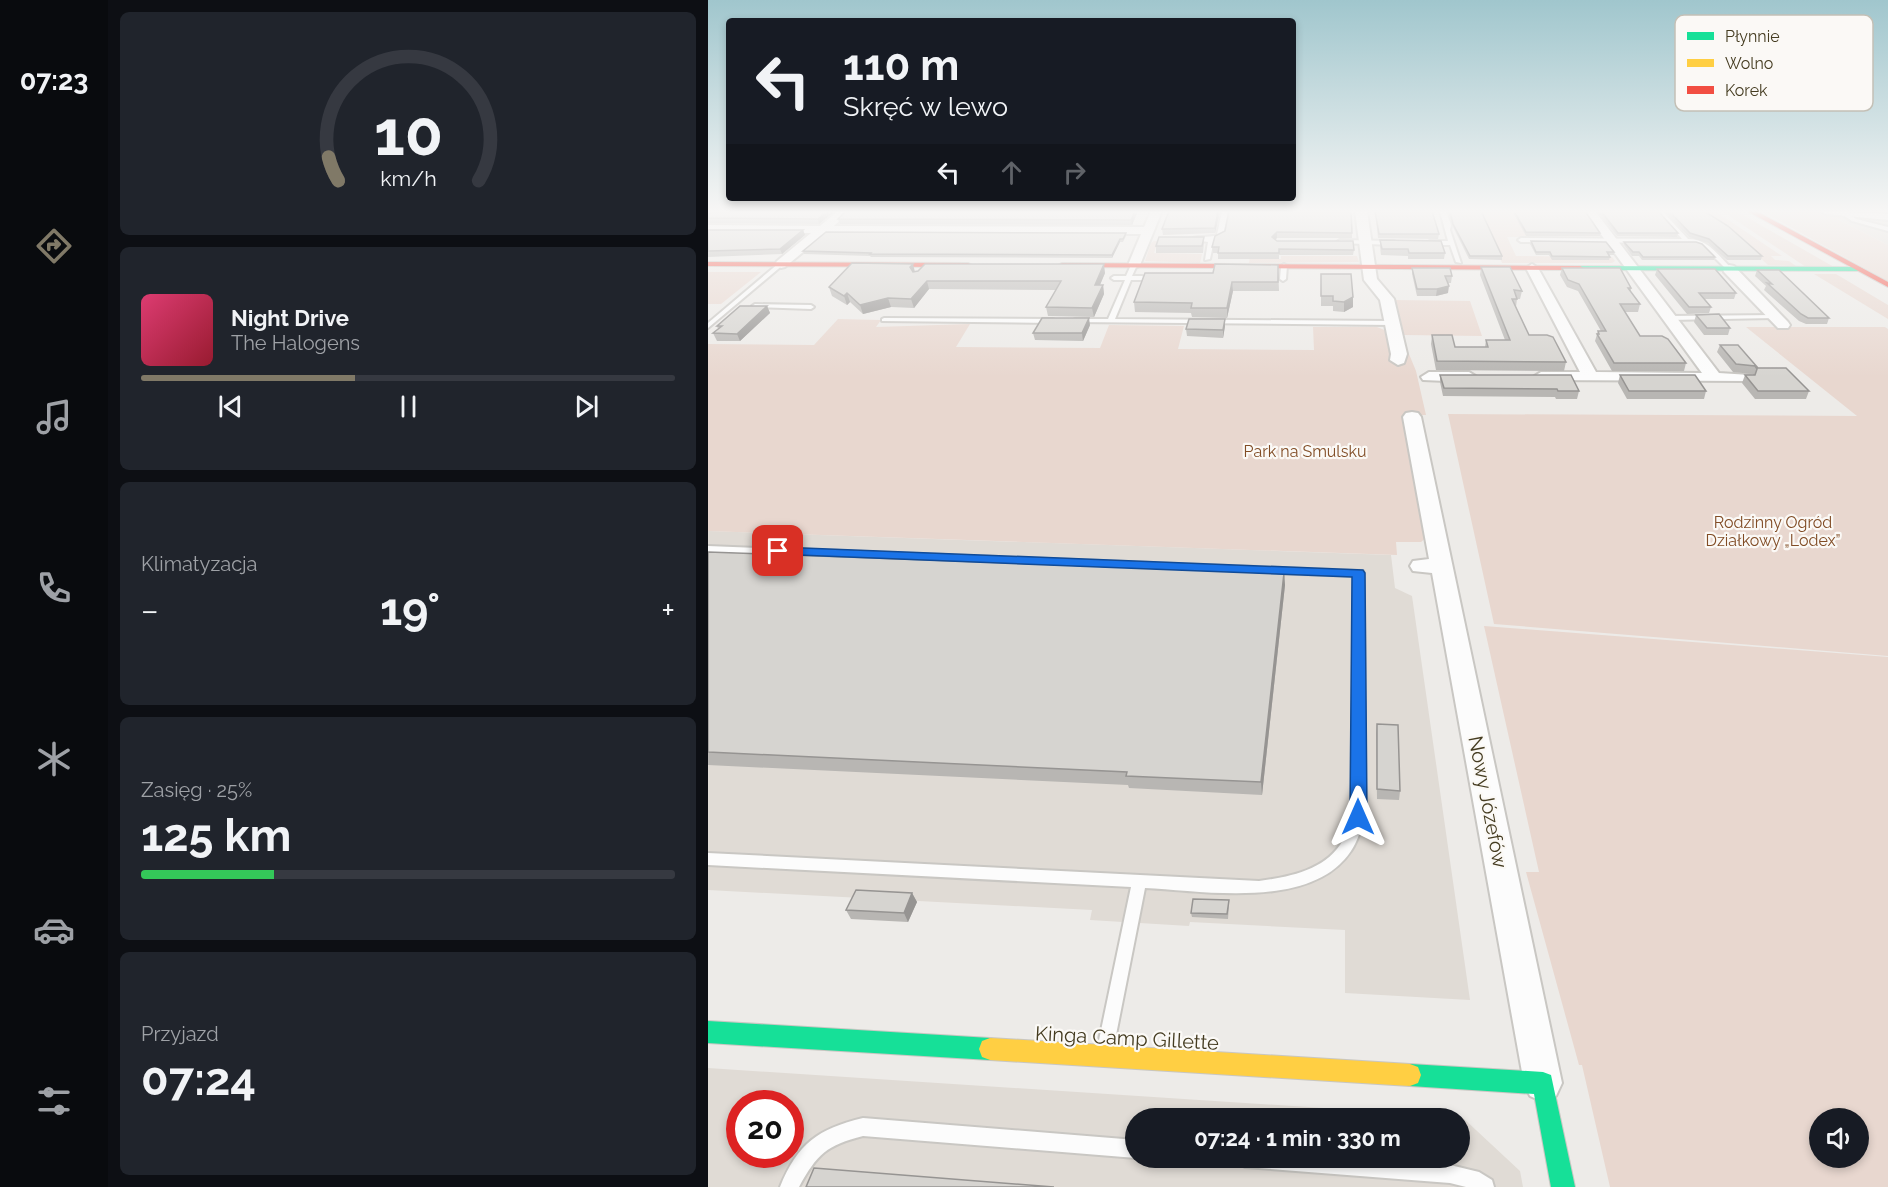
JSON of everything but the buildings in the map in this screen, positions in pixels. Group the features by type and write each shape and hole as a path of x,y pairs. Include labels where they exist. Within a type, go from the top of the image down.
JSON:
{"street":[{"path":"850,266 925,269 965,266"},
{"path":"1061,266 1132,272 1283,273 1364,266"},
{"path":"1132,272 1135,266"},
{"path":"1369,266 1371,280 1387,299 1399,354 1398,360"},
{"path":"1401,266 1859,269"},
{"path":"1854,266 1888,285"},
{"path":"1532,268 1590,377"},
{"path":"1631,268 1714,378"},
{"path":"1729,269 1778,321"},
{"path":"1428,377 1486,377"},
{"path":"1521,377 1743,378"},
{"name":"Nowy Józefów","path":"1412,417 1431,566 1543,1083 1563,1187"},
{"name":"Kinga Camp Gillette","path":"708,1032 1543,1083"}],"lane":[{"path":"708,326 778,266"},
{"path":"1111,321 1132,272"},
{"path":"1114,278 1132,272 1142,278"},
{"path":"732,306 811,306"},
{"path":"1669,318 1778,321"},
{"path":"884,320 1392,323"},
{"path":"708,549 1359,573 1358,817 1346,848 1319,872 1289,884 1259,887 708,860"},
{"path":"1104,1056 1139,881"},
{"path":"789,1187 803,1161 818,1143 841,1131 863,1127 1125,1148"},
{"path":"1373,1168 1450,1174 1472,1179 1485,1187"}],"shaded area":[{"path":"708,531 1391,555 1395,588 1412,596 1470,1000 1345,993 1345,930 1190,922 1189,926 1090,920 1092,910 708,890"},
{"path":"708,1068 1324,1108 1125,1108 1125,1168 1470,1168 1470,1124 1520,1171 1523,1187 708,1187"}],"green space":[{"path":"1861,266 1888,266 1888,281"},
{"path":"708,272 761,272 721,304 708,304"},
{"path":"1814,274 1836,274 1888,305 1888,319"},
{"path":"1394,300 1470,301 1482,336 1404,335"},
{"name":"Park na Smulsku","path":"838,319 881,320 876,327 970,324 956,347 1100,348 1109,325 1184,326 1178,349 1314,350 1313,327 1377,327 1387,331 1399,354 1409,354 1416,371 1426,415 1403,415 1427,537 1421,542 1396,542 1397,555 708,531 708,344 814,345"},
{"name":"Rodzinny Ogród Działkowy „Lodex”","path":"1746,327 1885,327 1888,329 1888,656 1494,624 1448,414 1857,416"},
{"path":"1484,626 1888,657 1888,1187 1610,1187 1582,1065 1579,1065 1526,872 1539,872"}],"traffic: fast":[{"path":"1580,268 1859,269"},
{"path":"708,1032 990,1049"},
{"path":"1410,1075 1543,1083 1563,1187"}],"traffic: slow":[{"path":"990,1049 1410,1075"}],"traffic: jam":[{"path":"1303,266 1580,268"},
{"path":"1853,266 1888,285"}],"route":[{"path":"778,551 1359,573 1358,817"}]}
